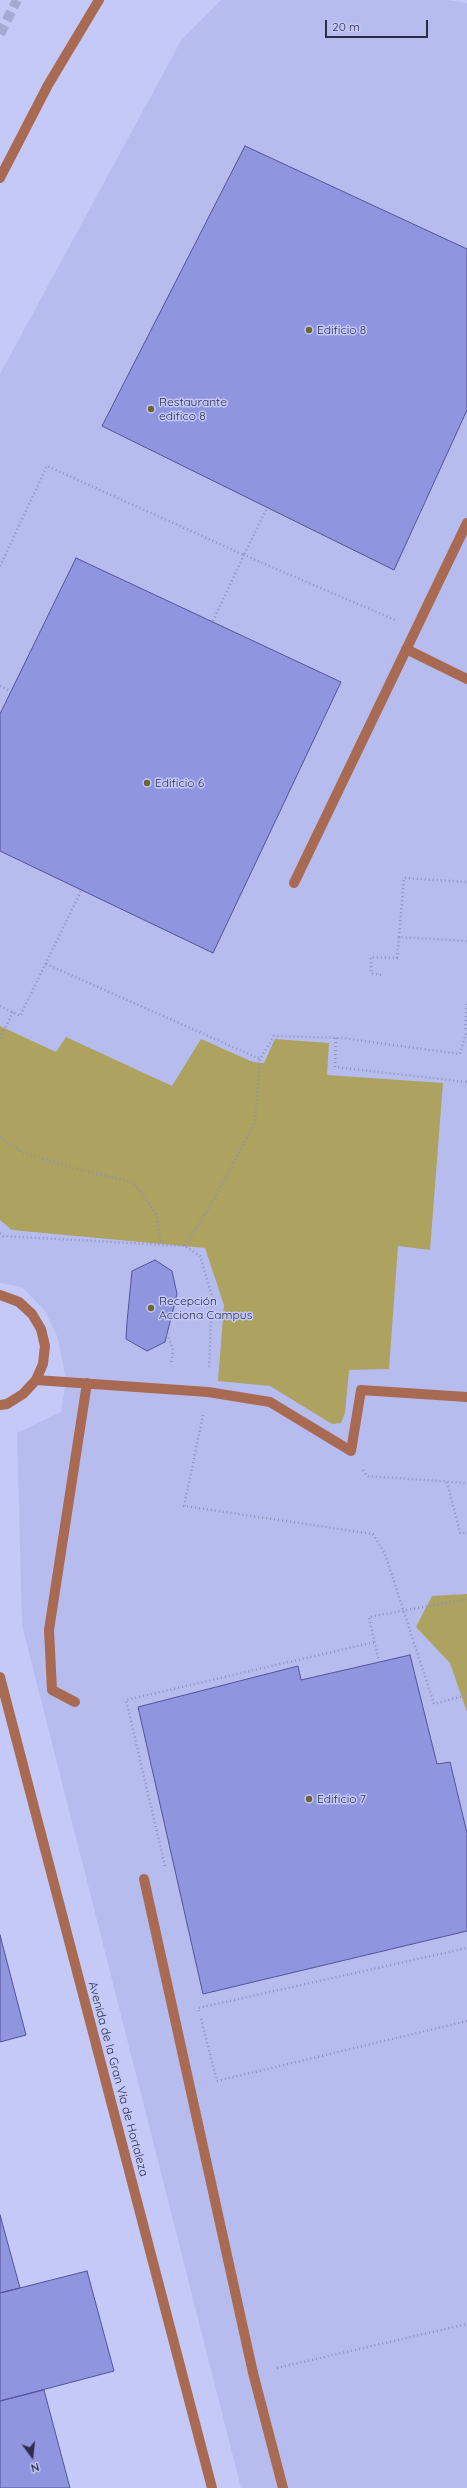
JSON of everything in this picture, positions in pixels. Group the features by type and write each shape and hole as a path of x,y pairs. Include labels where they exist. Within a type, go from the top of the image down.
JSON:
{"street":[{"path":"0,178 48,85 98,0"},
{"path":"294,883 467,523"},
{"path":"406,649 467,679"},
{"path":"0,1295 19,1302 32,1314 41,1329 45,1346 43,1364 36,1380 23,1394 7,1404 0,1404"},
{"path":"36,1380 208,1392 270,1402 351,1451 361,1390 467,1398"},
{"path":"75,1702 52,1690 49,1630 87,1383"},
{"name":"Avenida de la Gran Vía de Hortaleza","path":"0,1677 212,2488"},
{"path":"144,1879 253,2374 283,2488"}],"path":[{"path":"0,566 47,466 244,555 402,623"},
{"path":"213,621 267,508"},
{"path":"0,686 11,692"},
{"path":"381,975 371,973 372,957 397,958 404,878 467,882"},
{"path":"0,1006 20,1016 81,891"},
{"path":"399,937 467,941"},
{"path":"46,964 260,1059"},
{"path":"185,1246 218,1194 255,1122 260,1059 274,1036 336,1038 460,1054 466,1030 467,1003"},
{"path":"0,1038 13,1012"},
{"path":"336,1038 335,1067 467,1082"},
{"path":"0,1137 22,1152 134,1184 156,1214 160,1244"},
{"path":"0,1233 3,1236 185,1246 200,1256 212,1296 208,1392 184,1506 373,1534 385,1554 434,1704 467,1695"},
{"path":"166,1389 173,1350 167,1334"},
{"path":"351,1451 367,1476 467,1483"},
{"path":"447,1482 460,1533 467,1533"},
{"path":"379,1662 369,1617 402,1609 467,1598"},
{"path":"166,1870 126,1700 375,1642"},
{"path":"198,2008 467,1948"},
{"path":"197,2001 217,2081"},
{"path":"190,2087 467,2021"},
{"path":"253,2374 467,2324"}],"shaded area":[{"path":"221,0 447,0 467,3 467,2488 241,2488 22,1625 17,1433 61,1412 66,1381 58,1338 45,1311 22,1287 0,1283 0,374 182,39"},
{"path":"0,1026 56,1052 66,1037 172,1086 201,1039 253,1062 264,1063 275,1039 329,1043 327,1075 443,1083 430,1250 398,1246 389,1369 349,1370 345,1413 341,1423 332,1424 270,1386 218,1381 224,1305 205,1248 12,1230 0,1220"},
{"path":"467,1594 467,1712 450,1663 416,1627 432,1596"}],"building":[{"name":"Edificio 8","path":"245,146 467,249 467,410 394,570 102,426"},
{"name":"Edificio 6","path":"76,558 341,682 213,953 0,851 0,714"},
{"name":"Recepción Acciona Campus","path":"155,1260 172,1271 177,1294 165,1342 147,1351 126,1339 127,1322 132,1271"},
{"name":"Edificio 7","path":"410,1655 437,1764 450,1762 467,1833 467,1931 203,1994 138,1707 298,1666 301,1680"},
{"path":"0,1935 26,2035 0,2042"},
{"path":"0,2215 20,2288 0,2293"},
{"path":"87,2271 114,2371 0,2401 0,2293"},
{"path":"44,2390 70,2488 0,2488 0,2401"}],"tunnel":[{"path":"0,34 17,0"}],"place":[{"name":"Edificio 8","path":"309,330"},
{"name":"Restaurante edifico 8","path":"151,409"},
{"name":"Edificio 6","path":"147,783"},
{"name":"Recepción Acciona Campus","path":"151,1308"},
{"name":"Edificio 7","path":"309,1799"}]}
